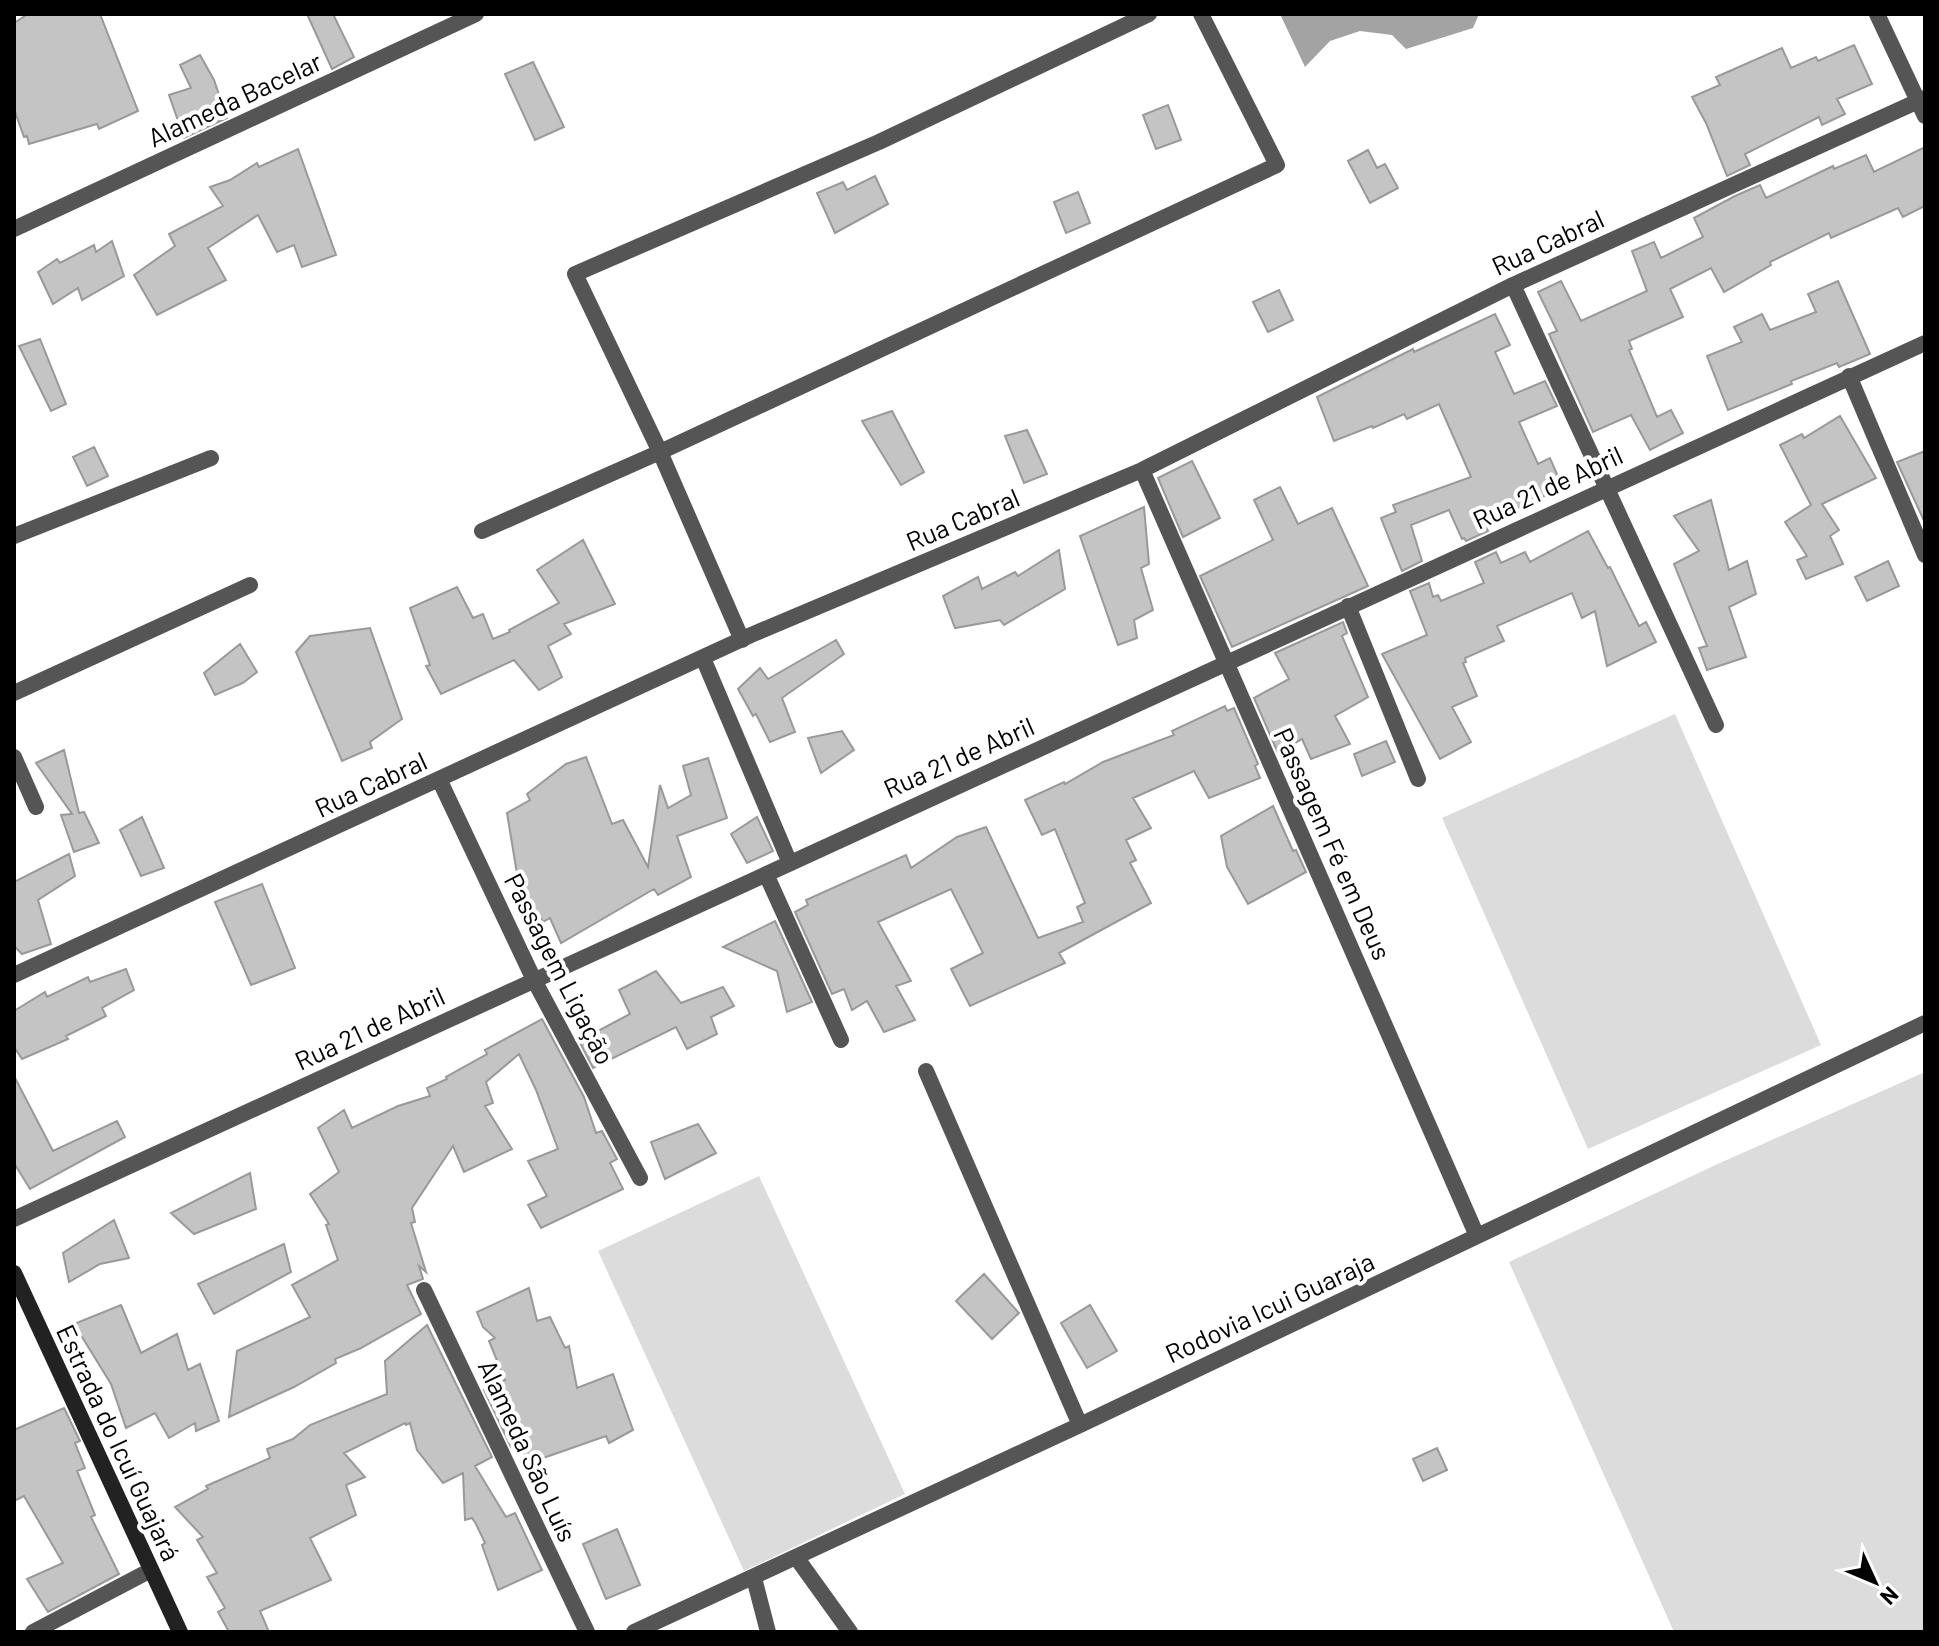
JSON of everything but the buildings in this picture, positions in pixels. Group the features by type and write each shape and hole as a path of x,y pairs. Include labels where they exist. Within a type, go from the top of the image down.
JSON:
{"street":[{"name":"Alameda Bacelar","path":"14,229 476,14"},
{"path":"742,640 660,452 575,274 879,142 1149,14"},
{"path":"482,531 660,452 1277,165 1201,14"},
{"path":"1877,14 1923,105"},
{"name":"Rua Cabral","path":"14,975 742,640 1142,470 1513,285 1923,105"},
{"path":"1513,285 1716,725"},
{"name":"Rua 21 de Abril","path":"14,1219 789,861 1925,343"},
{"path":"1849,376 1925,555"},
{"path":"14,536 211,458"},
{"name":"Passagem Fé em Deus","path":"1142,470 1477,1236"},
{"path":"14,693 250,585"},
{"path":"1348,606 1418,779"},
{"path":"703,658 789,861"},
{"path":"14,757 36,807"},
{"name":"Passagem Ligação","path":"439,779 534,980 640,1178"},
{"path":"766,874 841,1040"},
{"name":"Rodovia Icui Guaraja","path":"634,1632 1080,1425 1925,1023"},
{"path":"926,1071 1080,1425"},
{"name":"Estrada do Icuí Guajará","path":"16,1285 180,1632"},
{"name":"Alameda São Luís","path":"424,1290 587,1632"},
{"path":"796,1557 850,1632"},
{"path":"33,1632 151,1570"},
{"path":"754,1578 768,1632"}],"shaded area":[{"path":"1280,14 1479,14 1473,28 1406,49 1392,35 1360,31 1330,41 1305,67"},
{"path":"1675,714 1821,1045 1588,1149 1442,818"},
{"path":"1925,1072 1925,1632 1674,1632 1509,1262 1722,1162"},
{"path":"759,1176 905,1494 744,1571 598,1251"}]}
